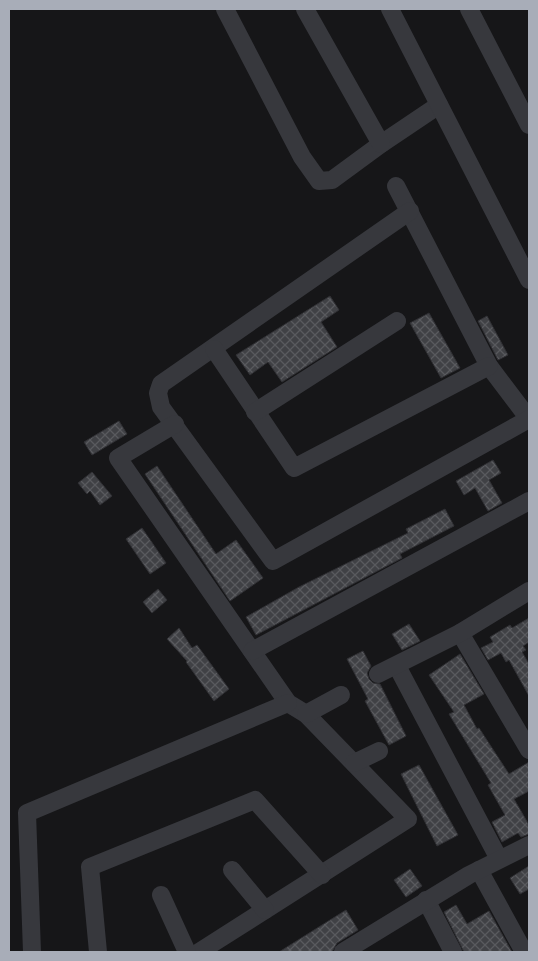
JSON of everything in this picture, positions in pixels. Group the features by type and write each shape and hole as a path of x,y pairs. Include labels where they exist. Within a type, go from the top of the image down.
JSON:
{"street":[{"path":"225,9 302,157 319,181 332,180 380,144 439,105"},
{"path":"305,9 380,144"},
{"path":"390,9 529,280"},
{"path":"469,9 529,125"},
{"path":"396,186 410,211 489,366 529,419 273,561 161,407 158,392 161,384 410,211"},
{"path":"255,412 397,321"},
{"path":"214,349 294,468 489,366"},
{"path":"175,424 118,458 288,703 306,714 408,819 199,952"},
{"path":"252,651 529,501"},
{"path":"378,674 460,633 529,592"},
{"path":"460,633 529,750"},
{"path":"397,666 499,859"},
{"path":"306,714 341,695"},
{"path":"32,952 27,813 288,703"},
{"path":"354,763 379,751"},
{"path":"98,952 90,867 255,800 322,875"},
{"path":"343,952 426,900 499,859 529,845"},
{"path":"232,870 265,910"},
{"path":"479,870 524,952"},
{"path":"161,895 186,952"},
{"path":"426,900 453,952"}],"building":[{"path":"330,296 339,310 321,322 337,347 282,382 268,362 250,375 236,355"},
{"path":"429,313 460,368 441,378 410,323"},
{"path":"487,316 508,355 498,360 478,321"},
{"path":"119,421 127,434 92,455 84,442"},
{"path":"493,460 501,473 489,480 502,503 488,511 475,488 464,495 456,481"},
{"path":"157,466 216,554 236,540 263,578 230,601 145,474"},
{"path":"92,472 112,496 100,505 90,491 87,494 78,483"},
{"path":"445,509 454,526 400,554 402,558 256,635 246,617 299,587 408,533 406,529"},
{"path":"142,528 166,563 150,574 126,539"},
{"path":"158,589 167,600 152,613 143,602"},
{"path":"529,618 529,642 523,646 526,650 522,652 529,664 529,696 509,660 506,662 501,653 488,660 481,648 493,642 490,637 510,625 512,628"},
{"path":"409,624 420,641 402,650 392,634"},
{"path":"179,628 192,648 197,645 229,689 214,701 187,661 167,639"},
{"path":"363,651 371,666 367,673 369,679 373,683 380,684 406,736 389,745 365,701 368,699 347,659"},
{"path":"460,654 484,694 464,705 477,729 479,728 509,774 529,762 529,791 514,799 529,825 529,834 521,837 518,833 502,842 492,822 505,815 488,785 491,783 449,714 454,712 429,675"},
{"path":"419,765 458,835 437,846 401,774"},
{"path":"529,866 529,889 520,894 510,878"},
{"path":"410,869 422,886 406,897 394,880"},
{"path":"456,905 467,924 489,911 512,952 464,952 444,912"},
{"path":"346,910 358,930 337,943 332,952 279,952"}]}
